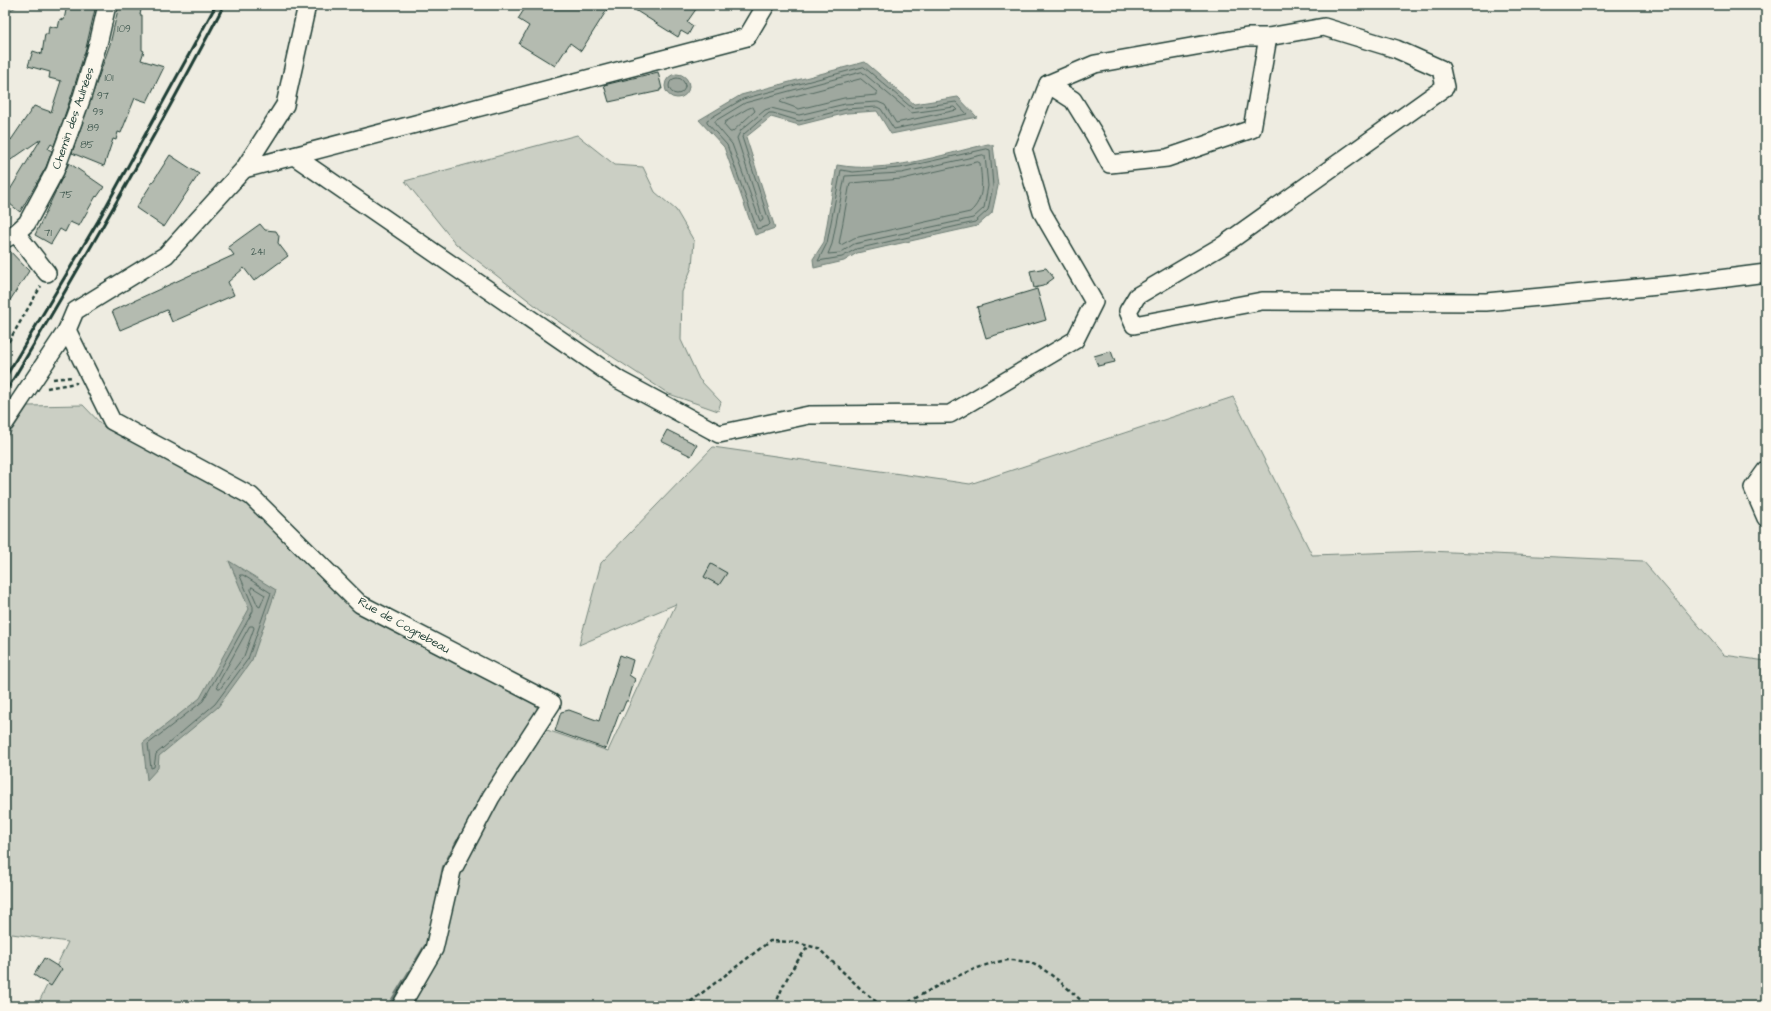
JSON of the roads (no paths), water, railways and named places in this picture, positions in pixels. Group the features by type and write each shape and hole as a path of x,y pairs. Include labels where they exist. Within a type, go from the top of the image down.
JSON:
{"street":[{"name":"Chemin des Aulnées","path":"11,236 27,223 55,171 69,135 99,40 107,5"},
{"path":"5,423 66,330 75,311 166,255 244,169 285,105 307,5"},
{"path":"244,169 747,37 766,5"},
{"path":"294,156 619,380 719,434 809,416 950,414 1075,340 1094,302 1042,212 1023,149 1048,84 1095,64 1247,38 1268,37 1324,27 1396,50 1441,70 1445,86 1225,244 1137,296 1128,311 1134,326 1262,300 1486,302 1680,284 1766,273"},
{"path":"1048,84 1073,100 1110,164 1167,158 1252,129 1268,37"},
{"path":"11,236 47,273"},
{"name":"Rue de Cognebeau","path":"66,330 112,420 251,496 360,604 552,703 491,797 452,871 434,949 401,1006"},
{"path":"1766,470 1753,488 1766,518"}],"water":[{"path":"865,62 914,104 958,97 977,117 891,134 877,111 847,113 799,125 771,117 746,137 775,228 755,235 724,147 699,120 741,95"},
{"path":"677,74 685,78 689,86 685,94 677,98 669,94 665,86 669,78"},
{"path":"988,144 993,145 998,186 992,213 977,226 857,253 844,261 814,268 813,259 824,242 837,165 875,167 894,165 932,158"},
{"path":"229,561 276,590 252,660 218,707 159,756 158,768 147,780 143,743 200,698 249,609"}],"waterway":[{"path":"438,896 444,867 458,841"},
{"path":"389,1006 425,947"}],"railway":[{"path":"5,378 98,221 216,5"},
{"path":"5,393 117,201 224,5"}]}
